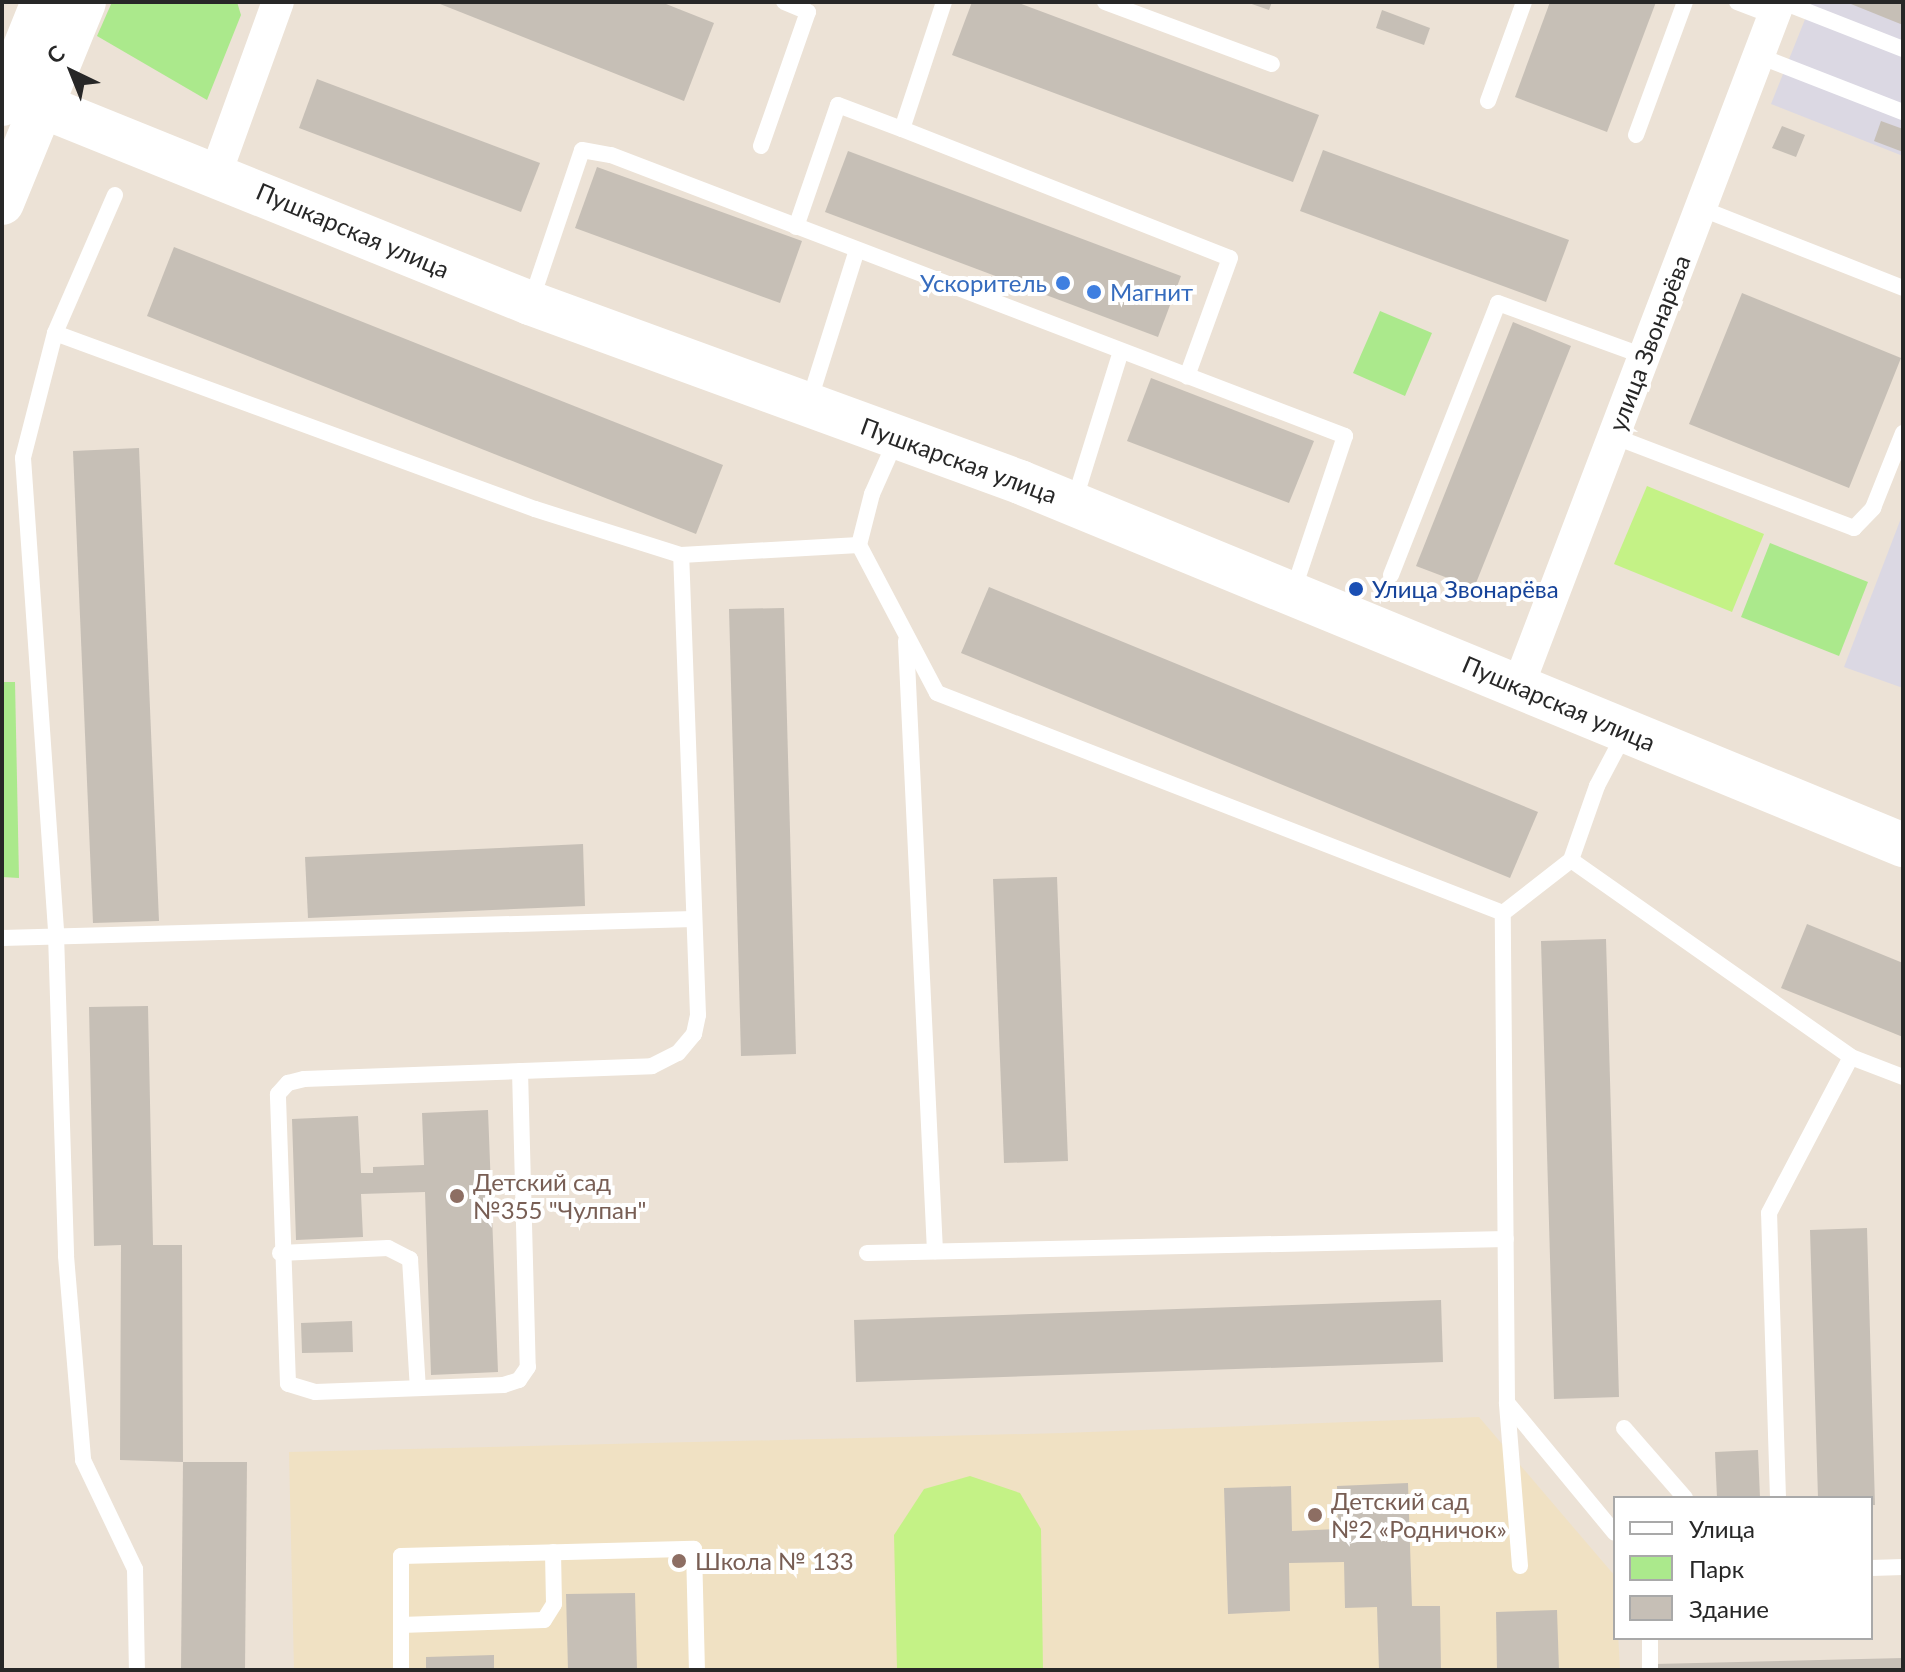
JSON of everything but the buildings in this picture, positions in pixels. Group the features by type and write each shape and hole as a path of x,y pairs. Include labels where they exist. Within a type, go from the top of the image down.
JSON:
{"main road":[{"path":"2,203 17,100 43,2"},
{"path":"17,100 84,2"},
{"name":"Пушкарская улица","path":"17,100 216,173 530,303 1073,503 1291,596 1519,684 1903,845"}],"street":[{"path":"216,173 278,2"},
{"name":"улица Звонарёва","path":"1519,684 1779,7"}],"lane":[{"path":"761,146 808,12 784,2"},
{"path":"902,129 944,2"},
{"path":"1105,2 1272,64"},
{"path":"1636,135 1685,2"},
{"path":"1737,2 1779,7 1903,49"},
{"path":"1488,101 1521,3"},
{"path":"1759,56 1903,112"},
{"path":"796,227 838,105 902,129 1230,258 1187,376"},
{"path":"530,303 582,150 611,155 1345,436 1291,596"},
{"path":"115,195 55,333 23,458 56,934 66,1256 83,1460 135,1569 137,1670"},
{"path":"1700,208 1903,288"},
{"path":"809,404 857,250"},
{"path":"1391,575 1498,303 1644,356"},
{"path":"55,333 535,509 681,555 859,545"},
{"path":"1073,503 1121,351"},
{"path":"1613,436 1854,528 1873,508 1903,433"},
{"path":"897,438 872,494 859,545 937,693 1503,913"},
{"path":"520,1071 528,1367 519,1380 504,1385 315,1392 288,1384 275,1110 288,1083 520,1071 652,1066 671,1060 697,1024 681,555"},
{"path":"905,637 935,1251"},
{"path":"1503,913 1571,860 1597,786 1626,730"},
{"path":"1571,860 1851,1057 1903,1077"},
{"path":"1503,913 1507,1403 1520,1566"},
{"path":"2,938 56,934 694,919"},
{"path":"1778,1496 1769,1213 1851,1057"},
{"path":"867,1253 1506,1239"},
{"path":"280,1253 388,1248 410,1259 418,1388"},
{"path":"1507,1403 1613,1531"},
{"path":"1624,1428 1683,1496"},
{"path":"401,1670 401,1556 694,1549 697,1670"},
{"path":"401,1625 544,1620 554,1604 553,1552"},
{"path":"1873,1568 1903,1567"},
{"path":"1650,1640 1650,1670"}],"shaded area":[{"path":"1812,2 1903,2 1903,156 1771,104"},
{"path":"1903,513 1903,688 1844,667"},
{"path":"1479,1417 1613,1574 1613,1640 1618,1640 1620,1670 294,1670 289,1452 1063,1433"}],"green space":[{"path":"112,2 237,2 241,15 207,100 97,36"},
{"path":"1380,311 1432,333 1405,396 1353,373"},
{"path":"1647,486 1764,534 1732,612 1614,564"},
{"path":"1770,543 1868,582 1839,656 1741,617"},
{"path":"2,682 15,682 19,878 2,877"},
{"path":"970,1476 1020,1493 1041,1529 1043,1670 897,1670 894,1535 924,1489"}],"place":[{"name":"Ускоритель","path":"1063,283"},
{"name":"Магнит","path":"1094,292"},
{"name":"Улица Звонарёва","path":"1356,589"},
{"name":"Детский сад №355 \"Чулпан\"","path":"457,1196"},
{"name":"Детский сад №2 «Родничок»","path":"1315,1515"},
{"name":"Школа № 133","path":"679,1561"}]}
